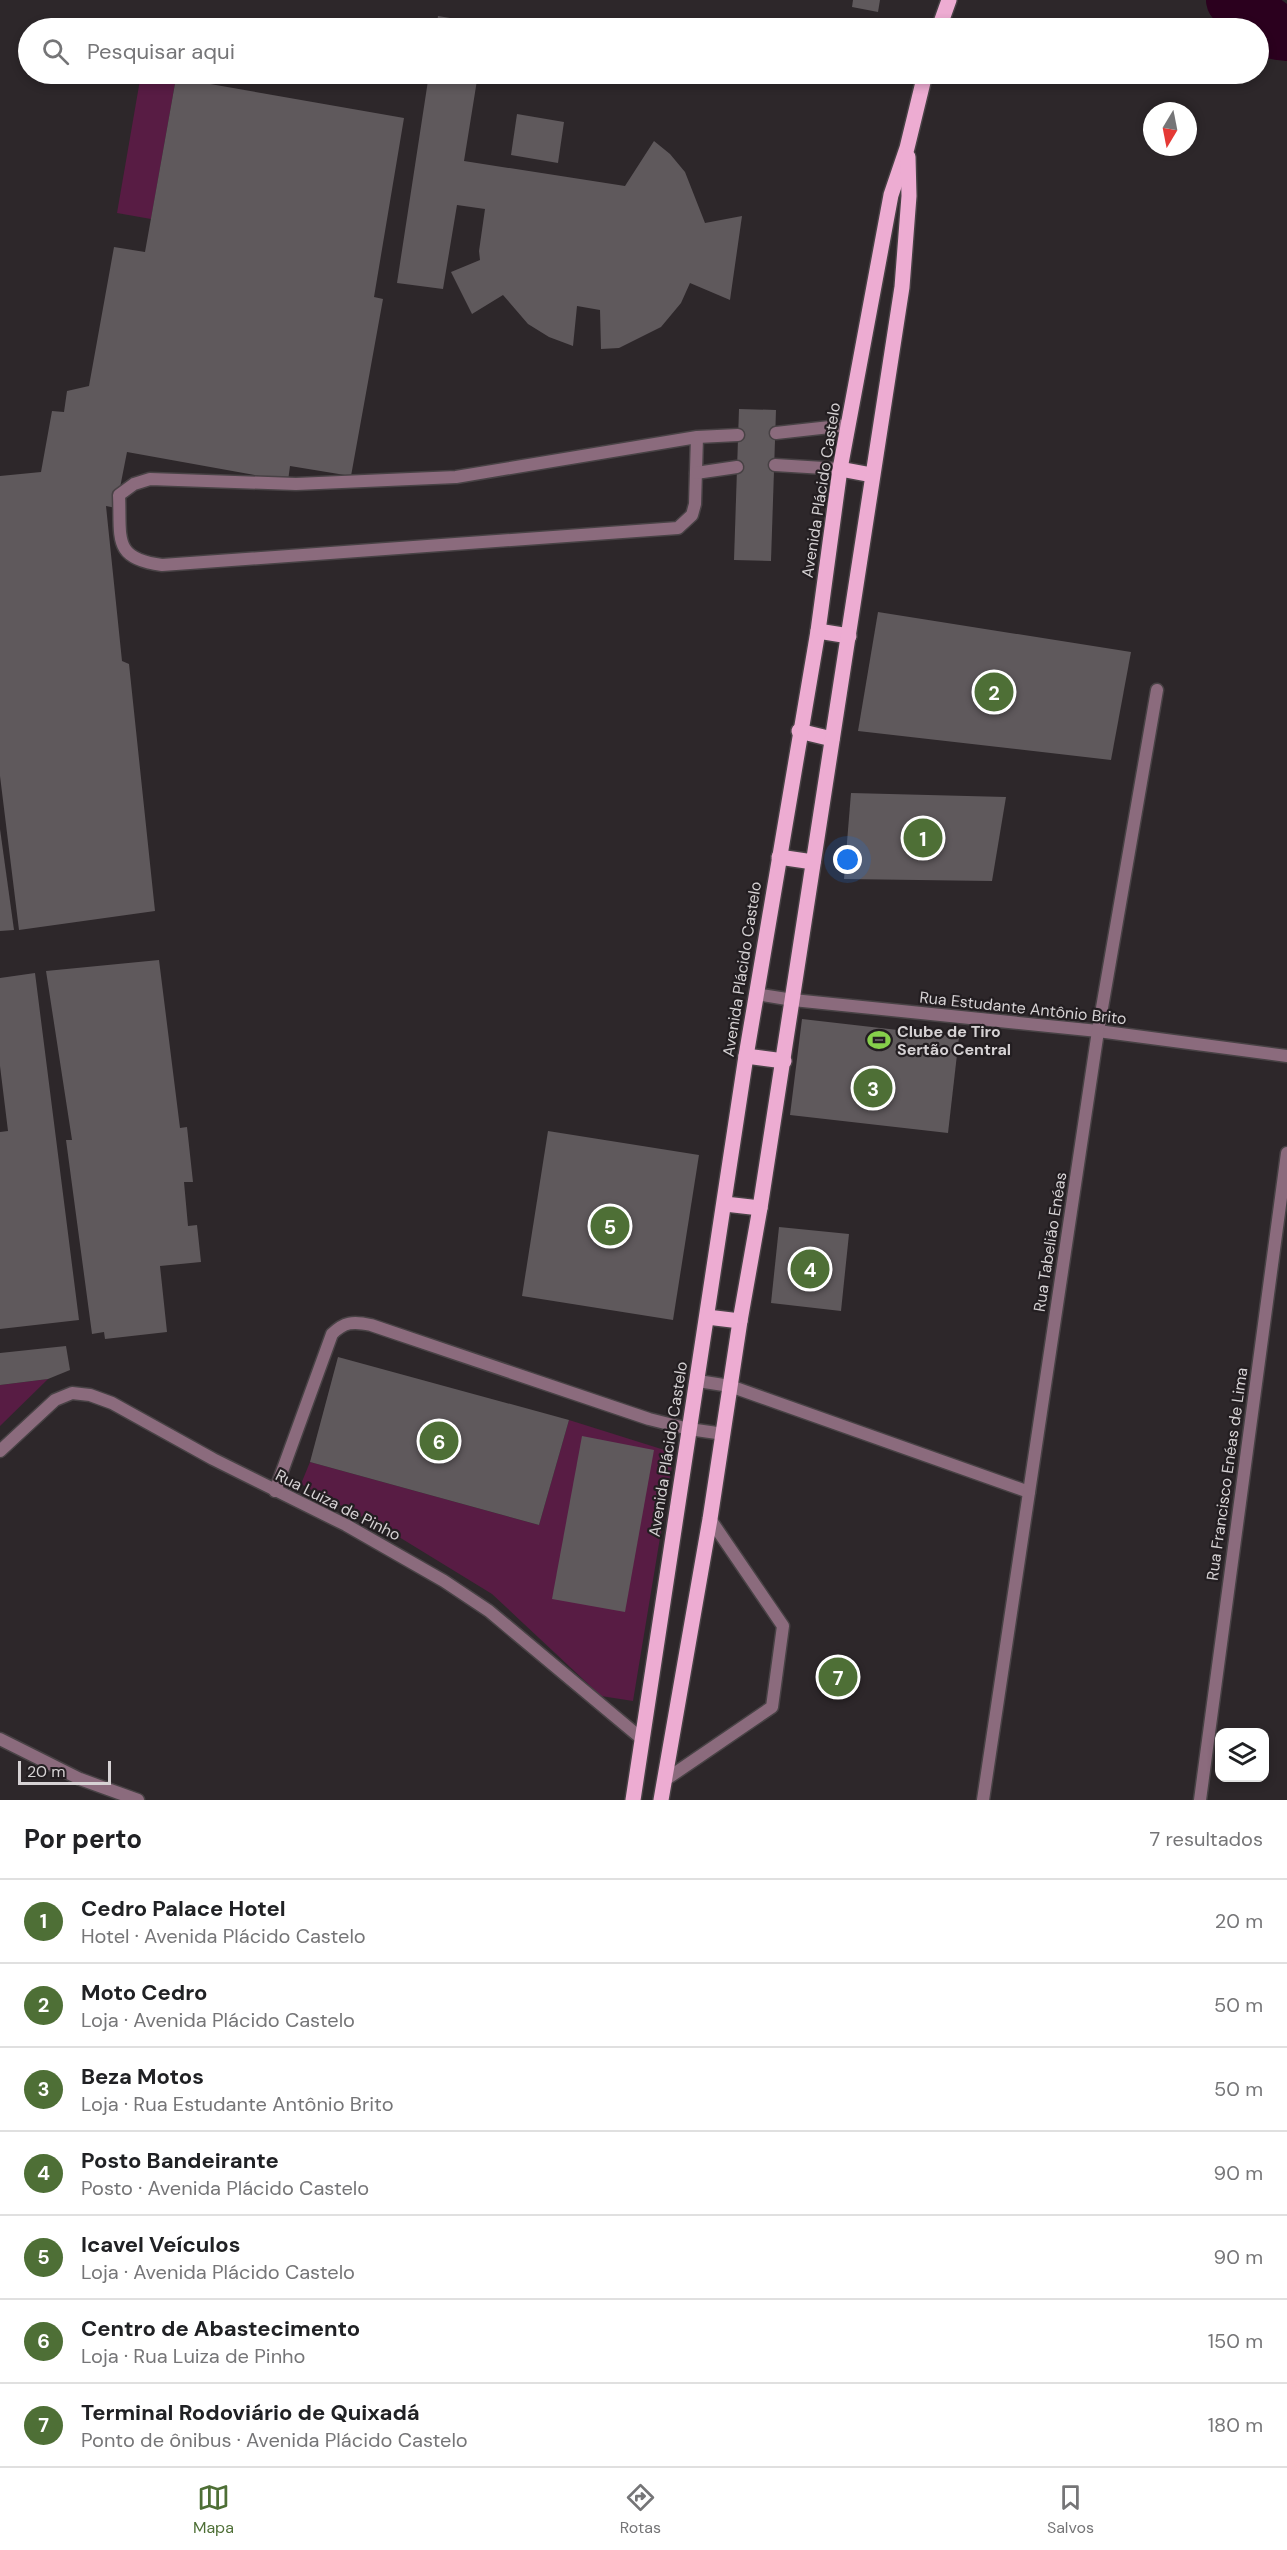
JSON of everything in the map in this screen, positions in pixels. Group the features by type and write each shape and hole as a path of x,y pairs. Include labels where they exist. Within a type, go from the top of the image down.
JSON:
{"main road":[{"path":"943,18 950,0"},
{"name":"Avenida Plácido Castelo","path":"633,1800 746,1056 799,731 818,631 840,469 891,195 908,148 923,84"},
{"name":"Avenida Plácido Castelo","path":"661,1800 724,1434 849,636 905,261 909,195 908,148"},
{"path":"840,469 872,475"},
{"path":"818,631 849,636"},
{"path":"799,731 832,739"},
{"path":"779,857 813,862"},
{"path":"746,1056 784,1061"},
{"path":"725,1204 760,1208"},
{"path":"707,1317 740,1321"}],"street":[{"path":"776,434 848,425"},
{"path":"698,437 695,504 692,515 678,528 162,565 140,562 126,553 121,536 119,495 134,484 150,478 296,484 456,477 698,437 738,435"},
{"path":"775,465 840,469"},
{"path":"696,473 737,467"},
{"name":"Rua Tabelião Enéas","path":"983,1800 1098,1031 1157,690"},
{"name":"Rua Estudante Antônio Brito","path":"756,994 792,1000 1098,1031 1287,1056"},
{"name":"Rua Francisco Enéas de Lima","path":"1200,1800 1287,1153"},
{"path":"275,1491 332,1334 341,1325 354,1322 371,1324 649,1419 689,1429 724,1434"},
{"path":"698,1381 730,1386 1029,1492"},
{"name":"Rua Luiza de Pinho","path":"0,1451 55,1400 72,1393 90,1395 112,1403 275,1491 346,1525 444,1581 489,1611 642,1739"},
{"path":"665,1780 772,1707 783,1626 710,1519"},
{"path":"0,1739 80,1779 138,1800"}],"shaded area":[{"path":"139,84 175,84 151,219 117,213"},
{"path":"48,1379 0,1426 0,1385"},
{"path":"569,1420 674,1453 633,1701 601,1696 492,1594 399,1537 301,1484 310,1462 539,1525"}],"building":[{"path":"853,0 880,0 878,12 852,7"},
{"path":"175,84 210,84 404,118 374,297 383,299 351,476 290,466 288,481 127,452 116,508 106,506 122,661 129,664 155,911 19,930 0,776 0,476 41,472 52,411 64,412 67,391 89,386 114,247 145,252"},
{"path":"427,84 476,84 464,161 625,186 654,141 670,154 685,172 705,223 742,216 730,300 690,283 681,303 661,327 619,348 601,349 600,310 577,306 573,346 549,337 528,324 503,295 472,314 451,272 480,260 479,251 485,209 457,205 443,289 397,283"},
{"path":"517,114 564,122 558,163 511,155"},
{"path":"739,409 776,410 771,561 734,560"},
{"path":"878,612 1131,652 1111,760 858,731"},
{"path":"851,793 1006,797 992,881 844,879"},
{"path":"0,829 14,930 0,931"},
{"path":"159,960 180,1128 187,1127 193,1182 184,1182 188,1226 197,1225 201,1262 160,1266 167,1332 105,1339 104,1332 92,1334 66,1140 72,1140 46,971"},
{"path":"35,973 79,1320 0,1329 0,1132 8,1131 0,1066 0,978"},
{"path":"802,1019 959,1037 948,1133 790,1115"},
{"path":"548,1131 699,1155 673,1320 522,1296"},
{"path":"779,1227 849,1234 841,1311 771,1303"},
{"path":"66,1346 70,1370 48,1379 0,1385 0,1353"},
{"path":"338,1357 569,1420 539,1525 310,1462"},
{"path":"582,1436 654,1450 625,1612 552,1599"}],"waterway":[{"path":"1234,0 1259,18"},
{"path":"1269,25 1278,32 1287,33"}],"place":[{"name":"Moto Cedro","path":"994,692"},
{"name":"Cedro Palace Hotel","path":"923,838"},
{"name":"Clube de Tiro Sertão Central","path":"879,1040"},
{"name":"Beza Motos","path":"873,1088"},
{"name":"Icavel Veículos","path":"610,1226"},
{"name":"Posto Bandeirante","path":"810,1269"},
{"name":"Centro de Abastecimento","path":"439,1441"},
{"name":"Terminal Rodoviário de Quixadá","path":"838,1677"}]}
